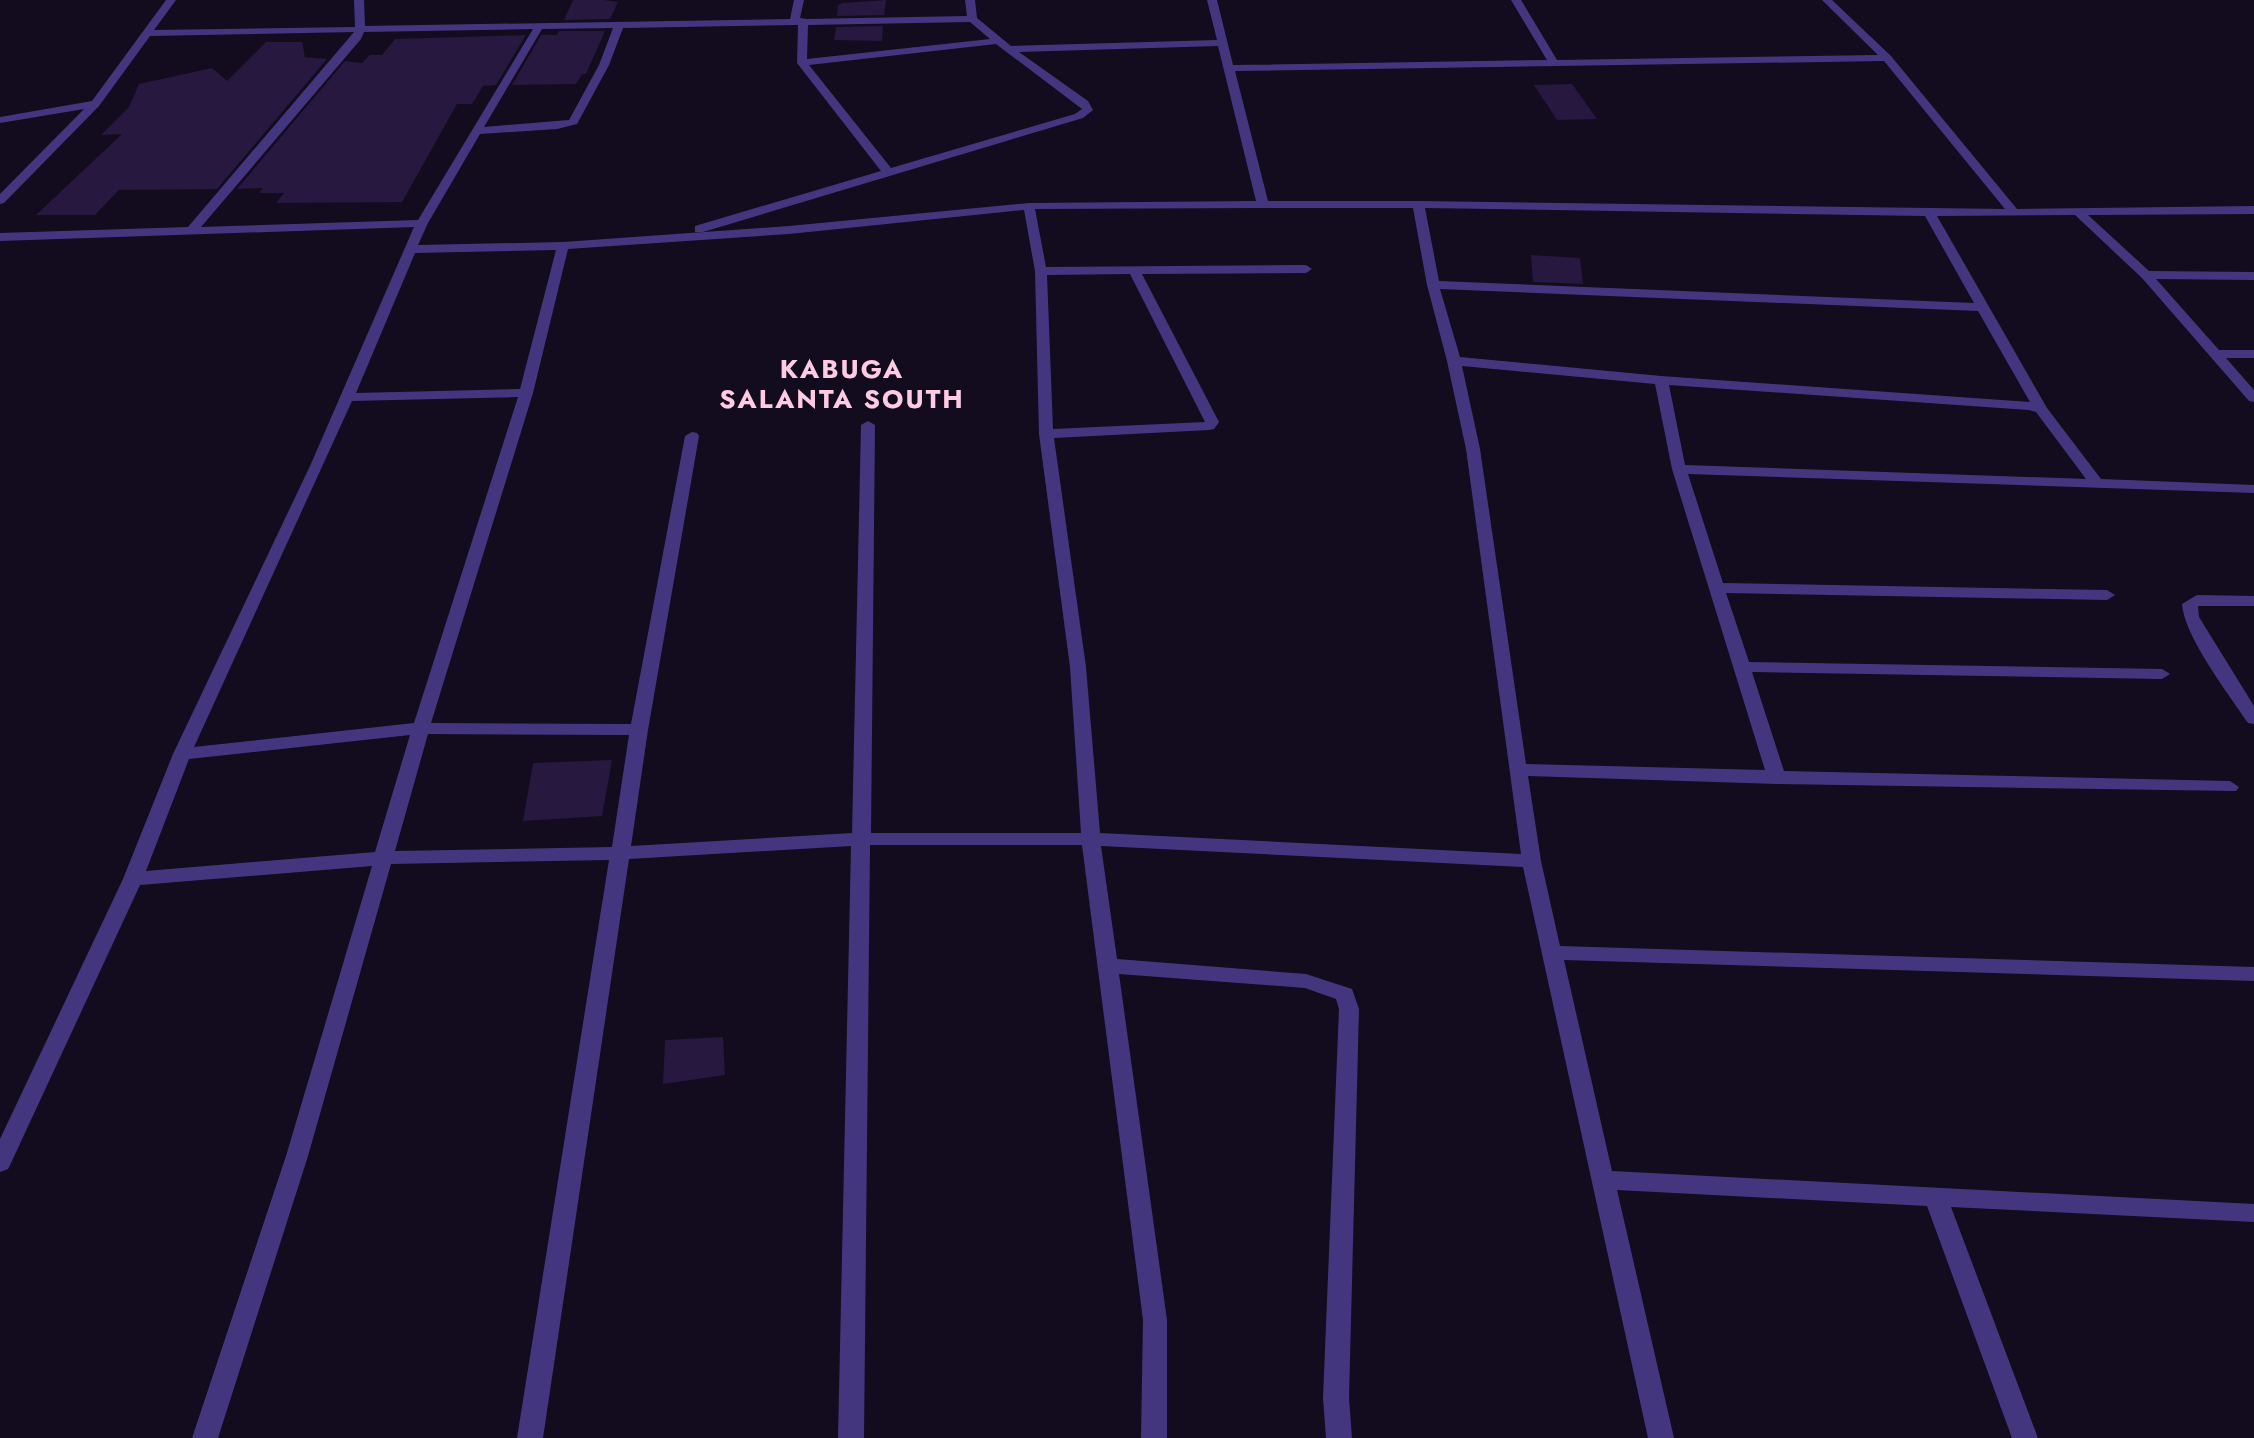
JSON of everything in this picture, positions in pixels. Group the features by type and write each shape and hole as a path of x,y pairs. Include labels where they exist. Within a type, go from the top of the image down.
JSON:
{"street":[{"path":"0,201 95,104 171,0"},
{"path":"191,231 358,37 362,21 359,0"},
{"path":"799,0 803,63 888,172"},
{"path":"669,238 1079,116 1088,110 1084,103 1012,49 996,41 972,19 970,0"},
{"path":"1212,0 1263,206"},
{"path":"1516,0 1554,63"},
{"path":"1827,0 1887,58 2014,212"},
{"path":"147,33 972,19"},
{"path":"0,1163 133,879 182,754 347,397 422,223 540,25"},
{"path":"478,131 557,126 573,122 604,65 619,25"},
{"path":"803,63 996,41"},
{"path":"1012,49 1223,43"},
{"path":"1229,68 1887,58"},
{"path":"0,120 95,104"},
{"path":"1418,204 1433,285 1454,362 1473,449 1531,861 1661,1438"},
{"path":"412,250 563,246 789,230 1029,206 1418,204 1929,213 2254,209"},
{"path":"1029,206 1041,271 1046,434 1078,667 1091,839 1155,1320 1154,1438"},
{"path":"2078,212 2146,275 2254,398"},
{"path":"1929,213 2041,409 2097,484"},
{"path":"0,237 422,223"},
{"path":"205,1438 297,1156 421,729 526,393 563,246"},
{"path":"1041,271 1306,269"},
{"path":"1046,434 1198,427 1209,426 1212,422 1134,270"},
{"path":"2146,275 2254,276"},
{"path":"1433,285 1983,307"},
{"path":"2217,354 2254,354"},
{"path":"1454,362 1661,380 2030,406 2041,409"},
{"path":"1661,380 1679,469 1777,778"},
{"path":"347,397 526,393"},
{"path":"851,1438 868,425"},
{"path":"530,1438 639,730 692,436"},
{"path":"1679,469 2254,489"},
{"path":"1717,589 2107,595"},
{"path":"2254,601 2197,600 2190,604 2191,617 2229,683 2254,719"},
{"path":"1741,667 2162,674"},
{"path":"182,754 421,729 639,730"},
{"path":"1517,770 2230,787"},
{"path":"133,879 385,858 621,853 862,839 1091,839 1531,861"},
{"path":"1553,953 2254,974"},
{"path":"1108,966 1306,981 1345,994 1349,1009 1336,1398 1339,1438"},
{"path":"1602,1180 2254,1213"},
{"path":"1935,1196 2025,1438"}],"building":[{"path":"573,0 618,2 610,19 564,20"},
{"path":"886,0 884,15 837,16 838,5 843,3"},
{"path":"883,26 882,41 834,40 836,27"},
{"path":"559,31 605,31 586,74 582,74 576,84 512,85 541,35 557,35"},
{"path":"526,35 496,85 483,86 472,104 457,104 402,202 276,203 284,193 259,193 263,188 237,189 345,61 362,63 370,55 382,55 395,39"},
{"path":"266,42 302,42 305,57 327,59 217,189 119,190 95,215 36,215 122,134 101,135 129,107 139,84 212,68 227,81"},
{"path":"1572,84 1597,119 1557,120 1534,85"},
{"path":"1531,255 1580,258 1583,284 1533,282"},
{"path":"612,760 602,816 523,821 533,763"},
{"path":"723,1037 725,1075 663,1084 665,1040"}],"district":[{"name":"KABUGA SALANTA SOUTH","path":"842,384"}]}
